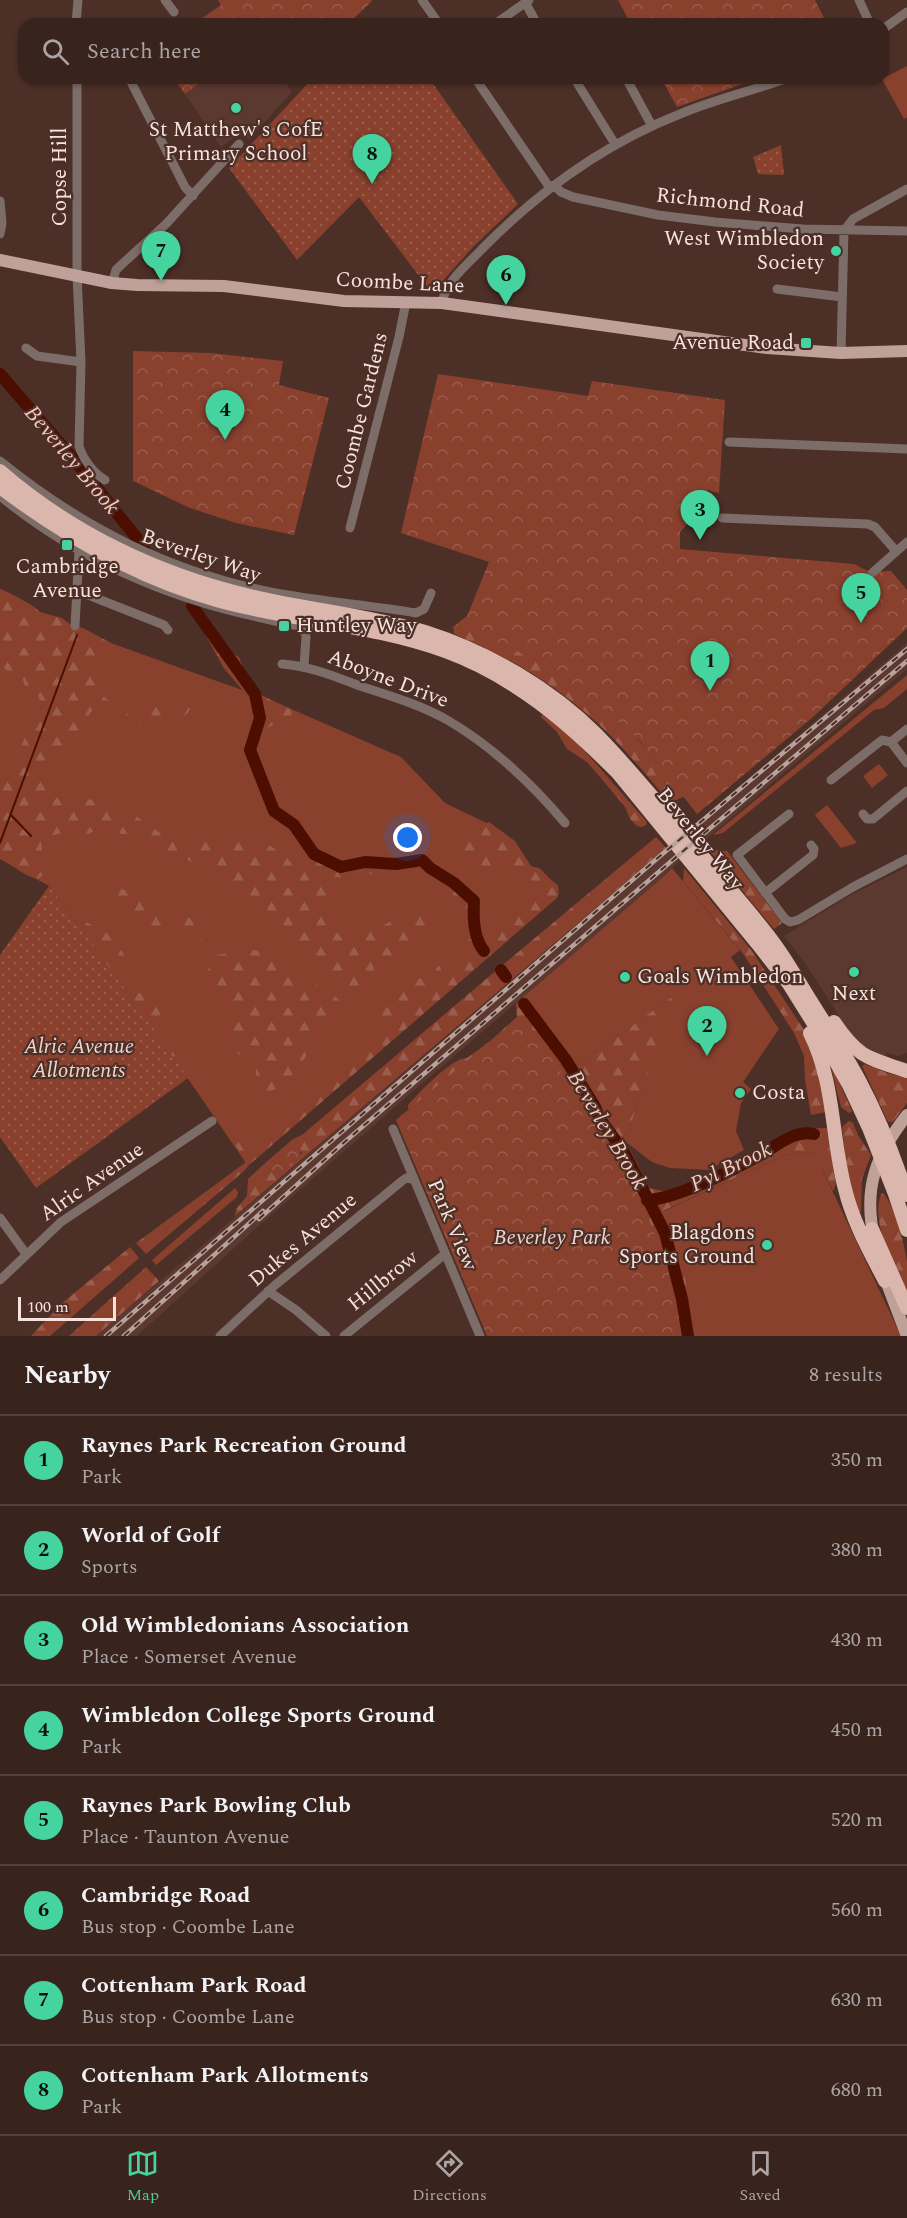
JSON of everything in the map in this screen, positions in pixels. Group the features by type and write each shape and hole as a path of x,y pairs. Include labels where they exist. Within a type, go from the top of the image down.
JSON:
{"highway":[{"name":"Beverley Way","path":"0,471 66,520 153,566 243,594 375,620 449,641 490,659 528,680 578,718 597,735 696,859 777,946 860,1080 886,1137 907,1195"},
{"name":"Beverley Way","path":"0,487 104,555 144,574 218,601 415,642 444,651 502,678 535,698 589,743 658,813"},
{"name":"Beverley Way","path":"696,859 789,984 819,1032 849,1085 896,1194 907,1230"},
{"path":"757,943 817,1046 831,1093 845,1189 859,1228 885,1281"},
{"path":"777,946 817,995 853,1048 869,1059 907,1071"},
{"path":"892,1066 907,1062"},
{"path":"872,1229 907,1308"}],"main road":[{"name":"Coombe Lane","path":"0,260 112,283 202,284 344,301 442,303 725,343 841,353 907,351"},
{"path":"907,1115 891,1136 877,1163 871,1183 870,1212 885,1281 907,1336"}],"street":[{"path":"76,18 78,0"},
{"path":"165,0 174,12"},
{"path":"422,0 435,18"},
{"path":"859,0 867,18"},
{"path":"503,18 527,1 534,18"},
{"path":"889,25 907,12"},
{"name":"Copse Hill","path":"77,84 77,275 81,362 79,446 81,455 98,476 105,480"},
{"path":"132,84 185,187 194,196"},
{"path":"480,84 552,186"},
{"path":"578,84 615,144"},
{"path":"629,84 652,126"},
{"path":"442,303 447,289 478,254 507,224 552,186 615,144 652,126 716,100 768,84"},
{"path":"112,283 116,270 194,196 239,144"},
{"name":"Richmond Road","path":"552,186 573,197 658,215 761,226 844,231 907,231"},
{"path":"841,353 844,231 852,219 907,189"},
{"path":"0,201 2,223 0,234"},
{"path":"777,289 842,297"},
{"name":"Coombe Gardens","path":"350,528 406,302"},
{"path":"26,348 37,356 81,362"},
{"path":"729,442 907,449"},
{"name":"Beverley Way","path":"0,461 32,487 81,520 120,541 161,560 236,584 281,594 416,612 424,609 431,593"},
{"name":"Beverley Way","path":"0,496 79,550 116,569 180,596 230,611 304,627 322,622"},
{"path":"722,518 868,524 875,527 896,551"},
{"path":"872,573 907,542"},
{"path":"75,626 79,550"},
{"path":"78,591 164,625 168,630"},
{"name":"Beverley Way","path":"350,604 357,612 375,620"},
{"path":"304,627 306,637 304,666"},
{"name":"Aboyne Drive","path":"282,664 304,666 401,700 449,721 512,768 546,801 565,824"},
{"path":"891,742 907,729"},
{"path":"831,780 882,740 891,742 907,763"},
{"path":"863,814 867,819 873,819 907,791"},
{"path":"789,814 737,855 785,919 790,922 798,920 853,887 907,859"},
{"path":"765,893 813,855 814,849 811,845"},
{"name":"Alric Avenue","path":"0,1280 61,1222 212,1121"},
{"name":"Park View","path":"393,1129 412,1179 480,1336"},
{"name":"Dukes Avenue","path":"220,1336 268,1292 402,1181 406,1178 412,1179"},
{"path":"0,1218 26,1254"},
{"name":"Hillbrow","path":"344,1336 445,1254"},
{"path":"268,1292 296,1310 326,1336"}],"shaded area":[{"name":"St Matthew's CofE Primary School","path":"199,84 286,84 292,92 249,139 237,135 221,147 185,94"},
{"path":"907,643 907,669 411,1093 137,1336 96,1336"},
{"path":"907,867 907,1053 898,1056 887,1053 886,1056 870,1052 854,1039 805,963 784,936 851,895"}],"green space":[{"path":"218,0 372,1 354,18 203,18 221,5"},
{"path":"618,0 815,0 824,18 628,18"},
{"path":"907,66 907,117 904,119 885,84 889,84 889,75"},
{"path":"178,84 199,84 185,94"},
{"path":"307,84 433,84 518,204 473,247 432,293 359,197 297,260 229,168"},
{"path":"664,84 742,84 677,107"},
{"path":"781,145 784,175 758,174 753,157"},
{"path":"133,351 211,353 283,361 279,385 329,398 294,535 236,523 190,508 133,481"},
{"path":"438,374 588,396 592,381 725,400 719,493 708,490 700,510 680,532 680,549 854,564 870,572 891,571 907,590 907,628 813,717 697,814 639,740 594,701 535,661 464,624 489,562 401,533"},
{"path":"0,589 22,599 40,612 62,618 71,625 83,628 111,643 114,651 113,655 100,665 95,685 112,703 111,707 100,706 93,710 80,725 80,738 76,745 73,748 59,751 48,761 47,770 53,794 65,805 77,800 103,799 129,811 160,833 186,838 199,845 220,836 223,840 230,842 242,840 251,846 267,844 285,855 299,874 308,871 306,846 313,842 323,844 332,857 341,863 364,854 377,858 394,854 407,861 424,859 441,867 443,874 440,878 417,870 390,871 373,875 359,870 346,878 336,877 327,881 329,895 324,900 328,911 323,916 340,936 357,937 400,915 429,911 432,916 432,924 413,933 407,943 407,954 396,962 382,961 373,967 378,980 369,978 369,988 364,1001 361,1003 355,1001 344,985 326,972 313,949 305,948 262,903 242,890 239,885 229,882 213,868 201,870 192,862 175,854 161,851 128,834 121,834 114,828 99,829 88,834 70,831 46,837 41,842 43,858 38,866 43,875 38,879 0,859 0,780 14,764 40,701 38,694 25,687 22,676 11,674 4,668 4,662 8,657 7,649 0,650"},
{"path":"0,590 38,613 80,632 273,701 401,757 445,803 497,828 550,902 246,1163 135,1002 49,886 0,859"},
{"path":"190,606 195,608 228,652 239,657 247,678 255,685 257,693 292,710 289,725 282,729 274,725 269,727 263,735 254,736 255,706 248,702 245,693 223,667"},
{"path":"468,615 615,712 685,796 670,803 617,742 567,697 488,649 454,634 453,627"},
{"path":"907,675 907,689 884,708 874,710 723,833 713,835"},
{"path":"150,700 188,706 190,710 178,718 153,717 135,724 129,721 126,716 128,706"},
{"path":"543,714 577,742 647,822 646,825 637,826 630,819 625,807 587,762 567,749 557,732 541,717"},
{"path":"879,764 888,775 872,788 863,776"},
{"path":"827,805 857,843 841,848 815,815"},
{"path":"489,822 515,841 531,866 540,869 557,884 558,897 146,1254 136,1243 246,1162 230,1136 234,1136 247,1149 259,1141 294,1104 340,1069 374,1034 383,1005 402,993 414,981 432,974 440,964 462,959 468,954 465,946 468,940 514,918 529,902 529,884 508,870 476,875 457,845 457,839 461,836"},
{"path":"656,837 666,848 234,1217 237,1208 247,1196 248,1179 264,1164 275,1175 278,1175 302,1153 293,1139 302,1135"},
{"path":"708,849 727,851 782,923 774,929"},
{"path":"672,868 740,950 731,957 779,1029 743,1082 751,1089 741,1103 736,1131 744,1150 709,1170 670,1168 652,1162 622,1139 629,1130 672,997 575,1067 523,997"},
{"path":"684,868 752,951 804,1030 816,1059 826,1112 811,1115 805,1080 804,1056 794,1033 742,952 683,881"},
{"path":"108,882 162,907 159,916 170,919 186,917 196,921 201,926 202,939 193,944 182,943 179,935 170,928 153,930 147,918 132,913 128,907 111,904 95,895 96,887"},
{"name":"Alric Avenue Allotments","path":"49,886 188,1078 36,1188 0,1137 0,955"},
{"path":"460,887 472,888 477,903 463,909 452,900 453,893"},
{"path":"82,920 106,932 122,951 129,966 117,982 77,929 79,921"},
{"path":"251,950 263,951 275,959 291,964 314,983 331,992 345,1008 322,1031 290,1078 268,1093 258,1085 256,1065 237,1053 228,1038 230,1022 227,1002 210,982 207,972 216,955"},
{"path":"158,993 166,1002 155,1024 147,1026 129,1006 134,995"},
{"path":"673,996 629,1130 622,1139 631,1151 649,1188 672,1193 701,1183 737,1166 799,1129 827,1128 836,1184 833,1191 814,1152 785,1155 663,1211 674,1237 685,1277 695,1336 664,1336 414,1109 408,1109 408,1105 444,1070 453,1063 467,1058 517,1017 516,1004 523,997 575,1067"},
{"name":"Beverley Park","path":"522,1015 630,1171 673,1282 682,1336 487,1336 396,1120"},
{"path":"175,1034 182,1040 183,1047 171,1058 160,1043 163,1037"},
{"path":"865,1064 890,1074 907,1077 907,1103 893,1122 887,1120 862,1066"},
{"path":"832,1071 852,1111 849,1113 841,1107"},
{"path":"849,1121 853,1123 871,1155 862,1179 861,1212 856,1209 846,1165 842,1127"},
{"path":"293,1139 301,1149 300,1156 278,1175 275,1175 264,1164"},
{"name":"Blagdons Sports Ground","path":"814,1152 901,1336 693,1336 662,1212 785,1155"},
{"path":"235,1188 238,1192 237,1197 156,1265 152,1260"},
{"path":"882,1193 890,1204 904,1245 907,1261 907,1295 881,1230 878,1216"},
{"path":"130,1247 139,1258 50,1336 31,1336 60,1305"},
{"path":"146,1267 159,1281 96,1336 69,1336"}],"waterway":[{"name":"Beverley Brook","path":"0,374 76,462 144,547"},
{"name":"Beverley Brook","path":"192,606 255,694 260,718 250,750 274,811 294,825 314,854 341,867 365,862 396,864 422,860 474,901 476,934 484,951"},
{"path":"0,843 77,635"},
{"path":"11,815 31,836"},
{"name":"Beverley Brook","path":"501,970 506,977"},
{"name":"Beverley Brook","path":"524,1004 566,1060 600,1119 624,1152 665,1233 682,1299 688,1336"},
{"name":"Pyl Brook","path":"647,1200 672,1195 702,1184 798,1134 814,1134"}],"railway":[{"path":"106,1336 660,856 907,649"},
{"path":"259,1219 340,1146 907,661"},
{"path":"124,1336 263,1211"}],"place":[{"name":"St Matthew's CofE Primary School","path":"236,108"},
{"name":"Cottenham Park Allotments","path":"372,184"},
{"name":"West Wimbledon Society","path":"836,251"},
{"name":"Cottenham Park Road","path":"161,281"},
{"name":"Cambridge Road","path":"506,305"},
{"name":"Avenue Road","path":"806,343"},
{"name":"Wimbledon College Sports Ground","path":"225,440"},
{"name":"Old Wimbledonians Association","path":"700,540"},
{"name":"Cambridge Avenue","path":"67,545"},
{"name":"Raynes Park Bowling Club","path":"861,623"},
{"name":"Huntley Way","path":"284,626"},
{"name":"Raynes Park Recreation Ground","path":"710,691"},
{"name":"Next","path":"854,972"},
{"name":"Goals Wimbledon","path":"625,977"},
{"name":"World of Golf","path":"707,1056"},
{"name":"Costa","path":"740,1093"},
{"name":"Blagdons Sports Ground","path":"767,1245"}]}
